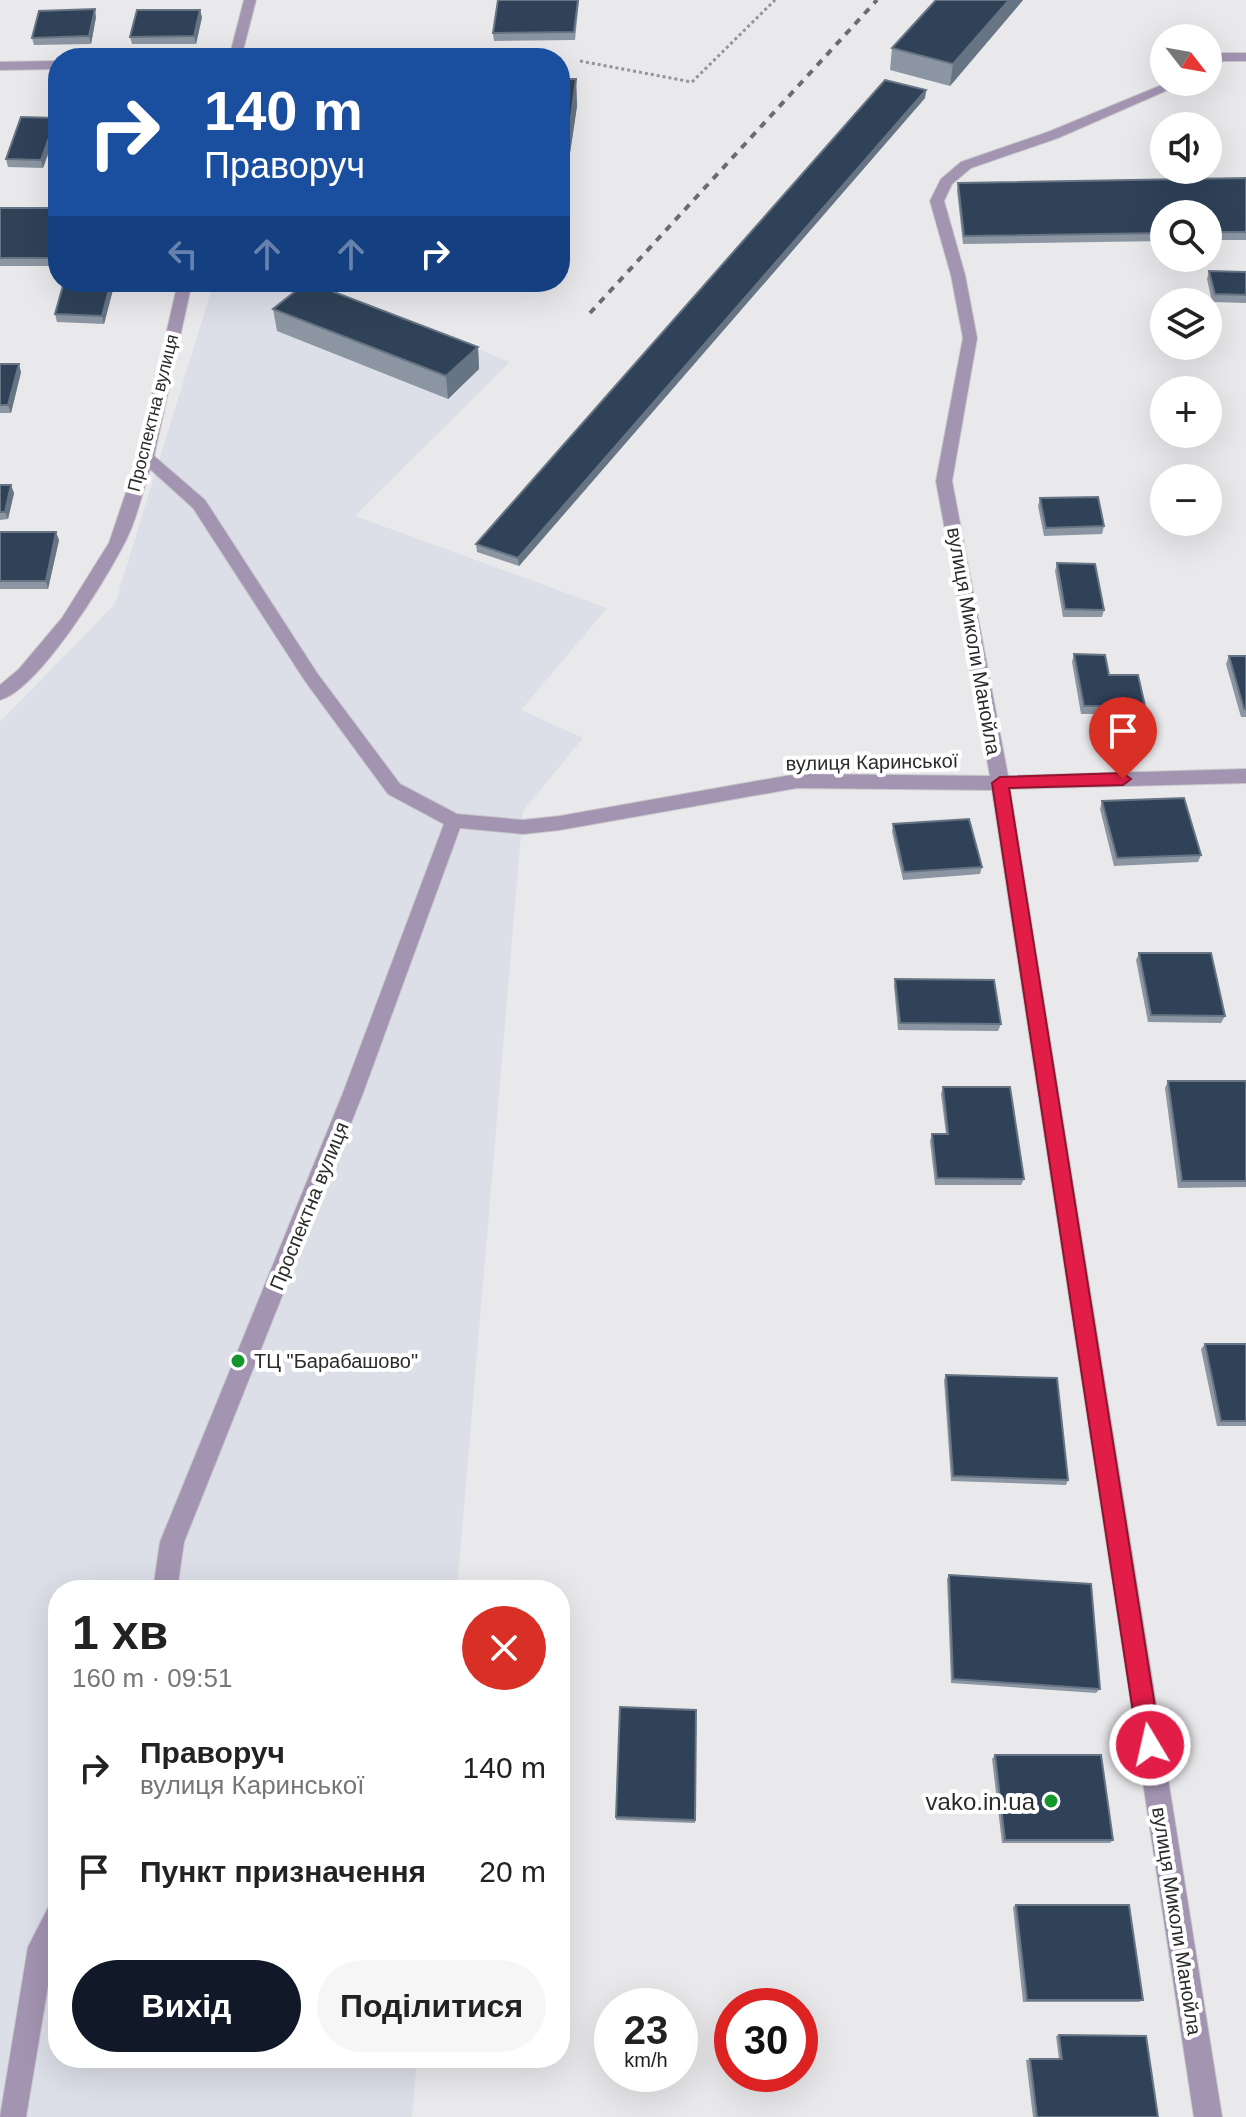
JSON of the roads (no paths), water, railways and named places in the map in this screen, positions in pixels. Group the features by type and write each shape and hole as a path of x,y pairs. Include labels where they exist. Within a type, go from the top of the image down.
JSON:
{"street":[{"path":"238,48 250,0"},
{"path":"1222,57 1246,57"},
{"path":"0,66 48,65"},
{"name":"вулиця Миколи Манойла","path":"1150,95 1053,135 966,165 946,182 937,201 958,275 970,338 944,481 1000,783 1208,2117"},
{"name":"Проспектна вулиця","path":"0,694 25,673 68,622 117,543 146,457 183,292"},
{"path":"146,457 199,504 311,677 394,789 454,821"},
{"name":"вулиця Каринської","path":"454,821 523,827 560,823 797,781 1000,783 1246,776"},
{"name":"Проспектна вулиця","path":"166,1580 172,1542 333,1148 454,821"},
{"path":"12,2117 41,1947 48,1934"}],"railway":[{"path":"590,313 877,0"}],"place":[{"name":"ТЦ \"Барабашово\"","path":"238,1361"},
{"name":"vako.in.ua","path":"1051,1801"}]}
